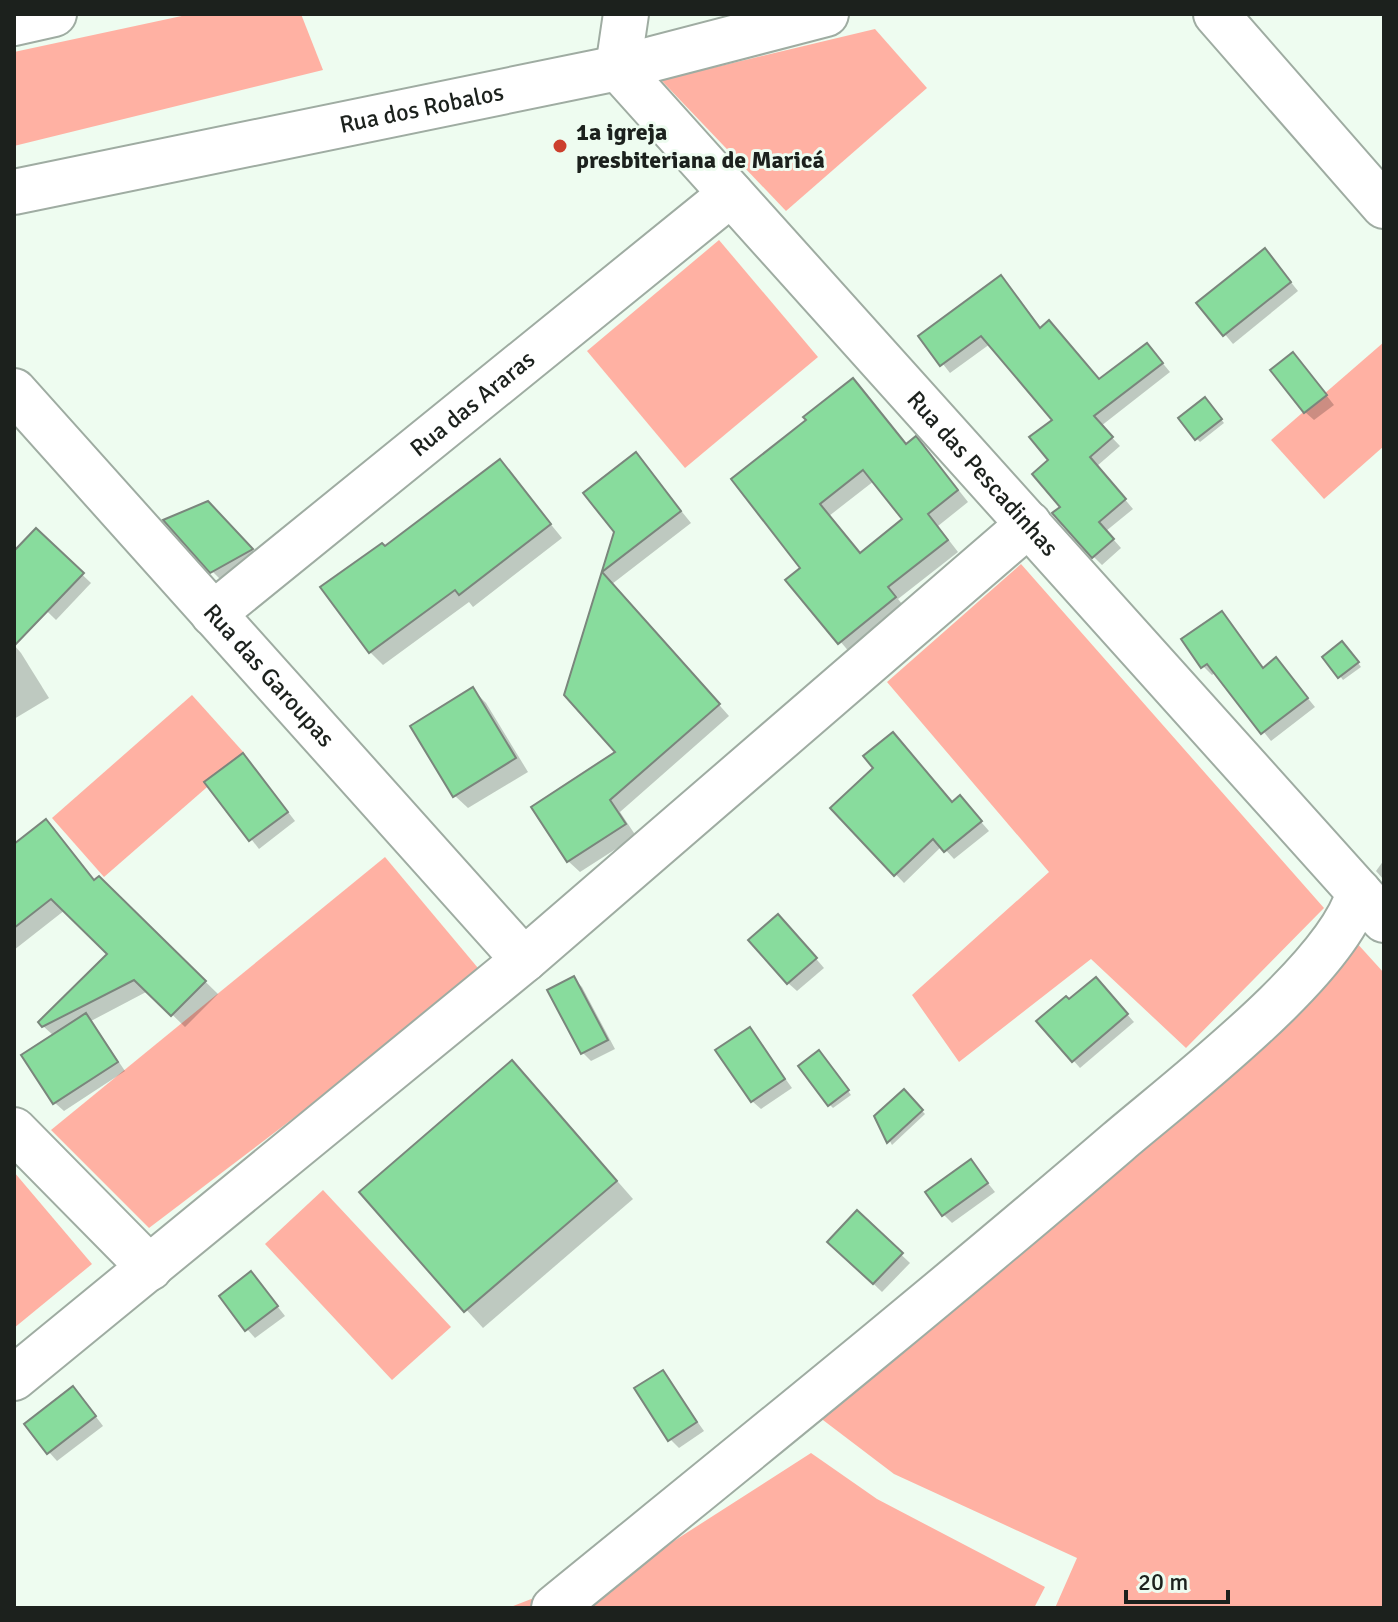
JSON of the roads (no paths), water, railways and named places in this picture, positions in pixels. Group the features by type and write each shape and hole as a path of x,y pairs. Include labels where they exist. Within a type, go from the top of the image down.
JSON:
{"main road":[{"path":"14,23 54,14"},
{"path":"618,68 626,14"},
{"name":"Rua dos Robalos","path":"14,192 618,68 826,14"},
{"path":"1216,14 1384,206"},
{"name":"Rua das Pescadinhas","path":"618,68 1371,906"},
{"name":"Rua das Araras","path":"213,614 731,194"},
{"name":"Rua das Garoupas","path":"14,391 524,960"},
{"path":"14,1378 524,960 1029,524"},
{"path":"554,1608 953,1284 1244,1034 1300,979 1354,910 1371,906"},
{"path":"14,1130 150,1268"}],"place":[{"name":"1a igreja presbiteriana de Maricá","path":"560,146"}]}
